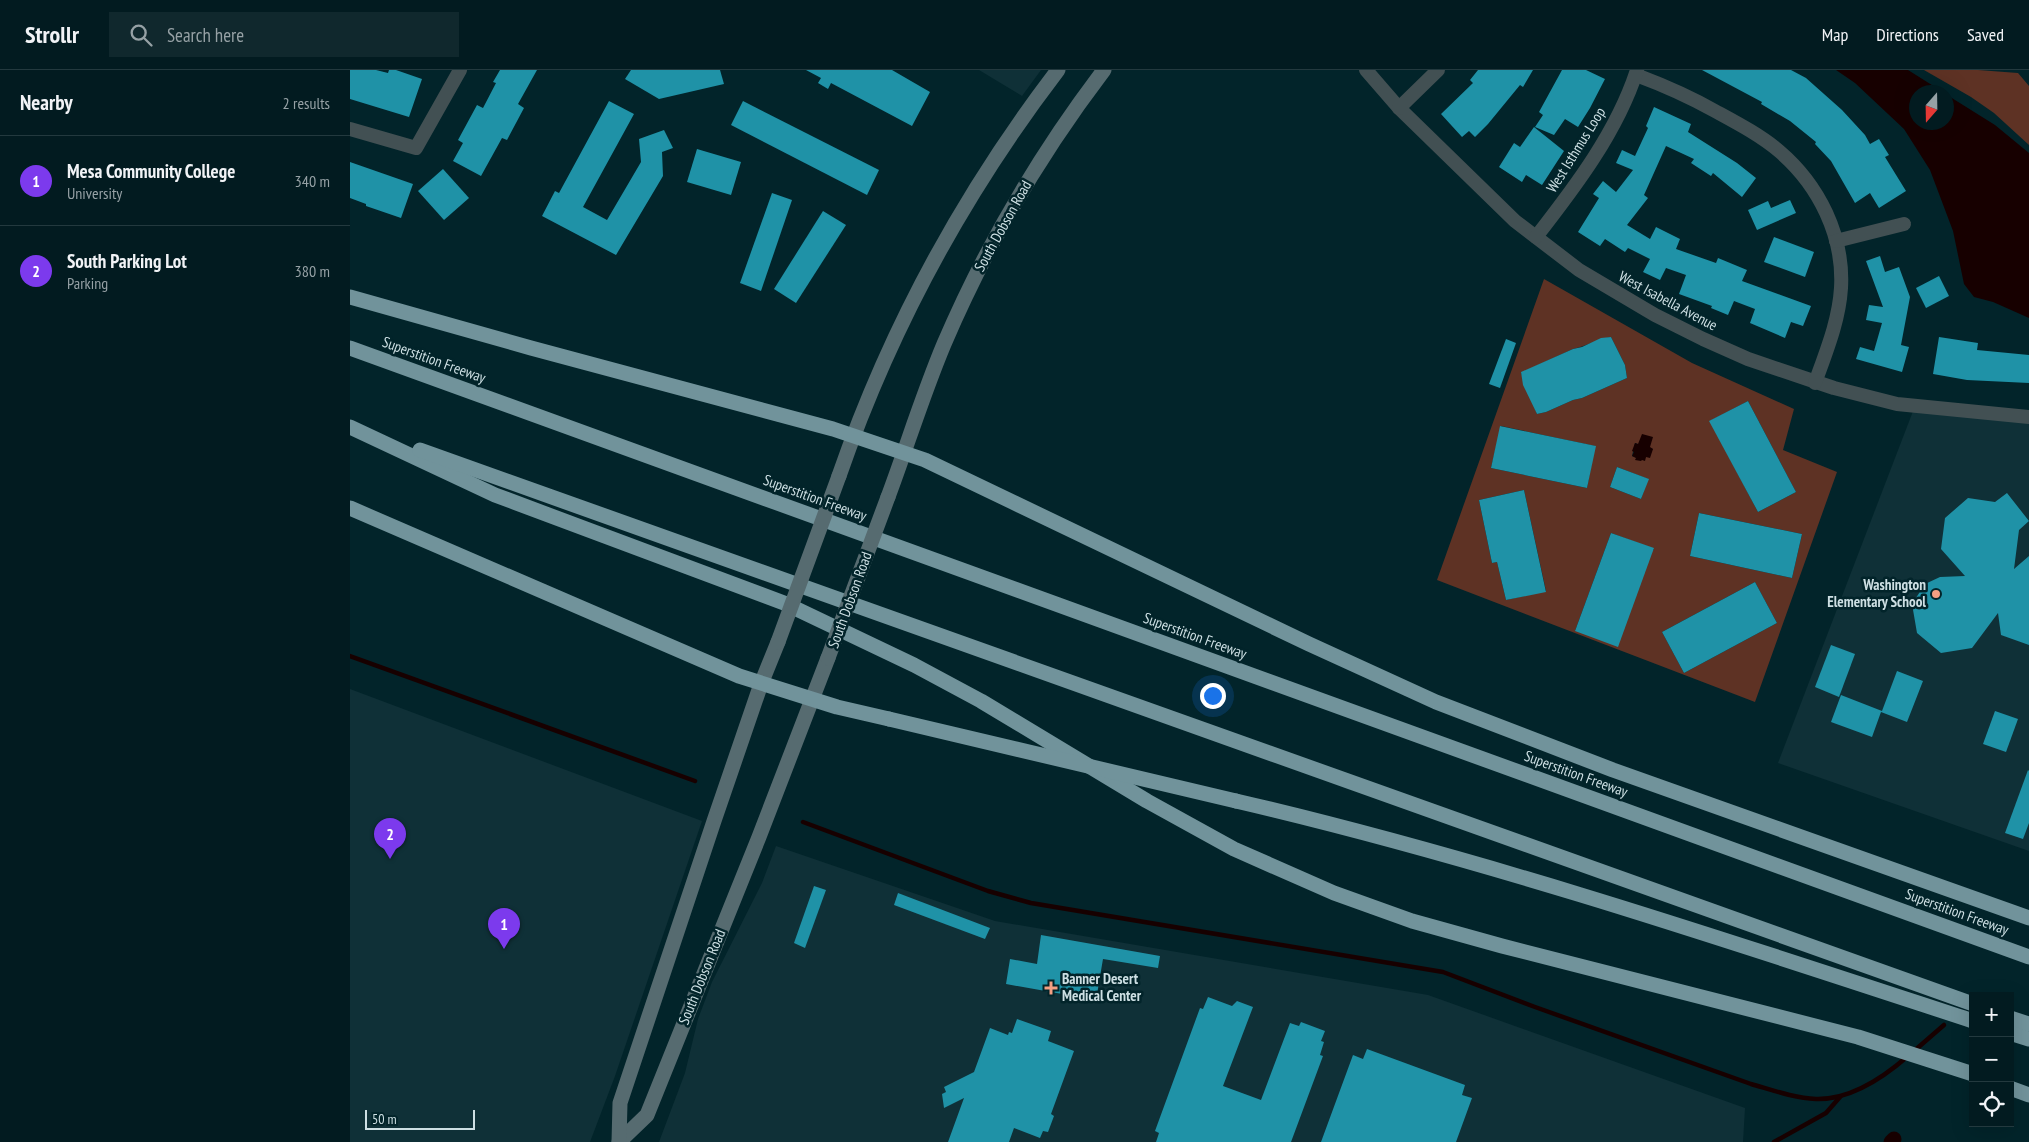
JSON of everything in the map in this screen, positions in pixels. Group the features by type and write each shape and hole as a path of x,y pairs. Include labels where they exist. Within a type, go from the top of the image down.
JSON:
{"highway":[{"path":"350,297 853,435 925,460 1300,640 1436,702 1622,774 2029,918"},
{"name":"Superstition Freeway","path":"350,348 2029,957"},
{"path":"350,426 1969,1003"},
{"path":"350,426 495,495 784,602 914,665 981,701 1147,801 1234,849 1334,893 1412,921 1502,946 1858,1037 1967,1072"},
{"path":"350,508 538,591 761,684 812,700 889,719 1329,822 1677,925 1969,1020"},
{"path":"1941,924 2029,951"},
{"path":"2014,1019 2029,1024"},
{"path":"2014,1034 2029,1039"},
{"path":"2014,1089 2029,1095"}],"main road":[{"name":"South Dobson Road","path":"619,1142 620,1104 761,684 853,435 886,358 924,278 971,194 1058,70"},
{"name":"South Dobson Road","path":"619,1142 647,1115 812,700 944,345 964,299 991,247 1051,142 1104,70"}],"street":[{"path":"350,129 416,148 460,70"},
{"name":"West Isabella Avenue","path":"1366,70 1399,108 1515,221 1579,270 1654,316 1739,355 1815,383 1897,404 2029,417"},
{"path":"1399,108 1438,70"},
{"name":"West Isthmus Loop","path":"1536,237 1609,133 1637,72 1697,101 1735,122 1780,151 1803,175 1820,199 1836,241 1841,287 1838,314 1815,383"},
{"path":"1836,241 1904,224"}],"shaded area":[{"path":"979,70 1041,70 1022,96"},
{"path":"1836,70 1908,70 1932,85 1909,85 1909,130 1954,130 1954,99 1995,125 2029,153 2029,318 1993,302 1974,297 1964,284 1953,231 1930,170 1904,129 1855,83"},
{"path":"1924,70 1978,70 2018,73 2029,86 2029,145 1994,113 1954,87 1954,85 1950,85"},
{"path":"1544,279 1692,363 1794,409 1783,450 1837,472 1755,702 1437,580","holes":["1611,337 1625,365 1627,378 1582,398 1537,414 1521,373 1573,349","1748,401 1796,492 1758,512 1710,421","1501,426 1595,446 1587,488 1491,468","1635,443 1653,449 1642,460 1632,456","1617,467 1648,479 1641,499 1610,487","1524,490 1546,591 1506,600 1497,562 1492,563 1479,500","1699,513 1802,534 1792,578 1690,556","1611,533 1654,549 1575,631","1755,582 1777,623 1684,673 1662,632"]},
{"name":"Washington Elementary School","path":"1915,406 2029,417 2029,851 1778,763"},
{"path":"1642,434 1653,437 1650,447 1653,449 1650,458 1646,457 1645,461 1635,460 1636,458 1632,456 1635,443 1638,444"},
{"path":"350,689 702,821 615,1076 590,1142 350,1142"},
{"name":"Banner Desert Medical Center","path":"776,846 995,921 1428,995 1745,1108 1743,1142 659,1142 685,1073 698,1019 712,982 762,883"}],"building":[{"path":"350,70 376,70 388,73 389,70 396,70 422,79 409,117 350,99"},
{"path":"500,70 537,70 518,104 524,108 507,140 502,138 481,176 453,161 463,143 458,140 477,105 483,108 496,83 493,82"},
{"path":"631,70 720,70 724,84 659,99 625,79"},
{"path":"806,70 892,70 930,92 912,126 831,83 828,89 818,83 821,78"},
{"path":"1478,70 1533,70 1523,87 1520,85 1475,137 1469,131 1462,137 1441,114 1473,83 1470,80"},
{"path":"1562,70 1586,70 1605,79 1578,127 1565,119 1554,135 1535,127 1543,115 1539,112"},
{"path":"1702,70 1791,70 1806,78 1842,110 1865,135 1870,144 1879,139 1889,155 1885,157 1906,191 1879,208 1870,193 1855,203 1831,161 1815,144 1816,142 1790,121 1761,104 1762,102"},
{"path":"609,101 634,114 583,207 607,220 641,162 639,139 664,130 673,148 662,152 663,176 616,255 542,216 555,191 559,193"},
{"path":"743,101 879,170 867,195 731,125"},
{"path":"1654,107 1691,124 1688,132 1737,163 1756,178 1742,197 1713,173 1711,176 1691,163 1694,159 1666,146 1644,195 1648,198 1627,225 1650,239 1656,227 1680,239 1676,249 1716,263 1718,258 1747,270 1742,281 1811,306 1803,326 1791,322 1785,338 1750,323 1755,309 1734,301 1728,315 1711,308 1712,306 1679,294 1686,275 1666,268 1660,280 1643,272 1650,259 1628,248 1625,252 1605,239 1600,246 1578,232 1599,198 1593,194 1603,181 1616,192 1633,170 1616,163 1622,150 1635,156 1648,128 1646,126"},
{"path":"1534,127 1564,151 1542,185 1526,175 1522,182 1499,167 1514,143 1520,147"},
{"path":"697,149 741,162 731,195 687,182"},
{"path":"350,162 413,184 401,218 366,206 366,204 350,198"},
{"path":"443,169 469,198 444,220 418,191"},
{"path":"772,193 792,200 761,291 740,283"},
{"path":"1790,200 1796,213 1757,230 1748,210 1768,201 1771,208"},
{"path":"823,211 846,225 796,303 774,289"},
{"path":"1774,237 1814,252 1805,277 1764,262"},
{"path":"1880,256 1885,272 1899,267 1910,297 1901,345 1909,347 1902,372 1856,359 1860,347 1874,351 1882,323 1866,320 1869,305 1883,307 1866,261"},
{"path":"1939,276 1949,296 1926,308 1916,288"},
{"path":"1611,337 1625,365 1627,378 1582,398 1537,414 1523,385 1521,372 1601,338"},
{"path":"1939,337 1978,343 1977,350 2029,355 2029,383 1967,380 1933,374"},
{"path":"1506,339 1516,343 1500,388 1489,384"},
{"path":"1748,401 1796,492 1758,512 1709,421"},
{"path":"1500,426 1596,446 1587,488 1491,468"},
{"path":"1617,467 1649,479 1641,499 1610,487"},
{"path":"1524,490 1546,592 1506,600 1497,562 1492,563 1479,500"},
{"path":"2007,493 2029,521 2019,530 2014,569 2029,556 2029,645 2001,635 1998,613 1972,648 1941,653 1917,633 1912,604 1925,584 1940,577 1965,576 1941,549 1945,518 1968,498 1995,502"},
{"path":"1699,513 1802,534 1792,578 1690,556"},
{"path":"1611,533 1654,548 1618,647 1575,631"},
{"path":"1755,582 1777,623 1684,673 1662,632"},
{"path":"1831,645 1855,654 1839,697 1815,687"},
{"path":"1897,671 1923,681 1907,722 1881,712 1872,737 1831,722 1841,695 1882,711"},
{"path":"1995,711 2018,719 2006,752 1983,744"},
{"path":"2028,770 2029,823 2023,839 2005,833"},
{"path":"814,886 826,890 805,948 794,943"},
{"path":"898,893 990,928 985,939 894,905"},
{"path":"1041,935 1160,956 1158,968 1103,959 1096,1000 1006,984 1010,959 1037,964"},
{"path":"1208,997 1232,1006 1237,1001 1253,1007 1223,1086 1261,1100 1290,1023 1299,1026 1301,1022 1325,1031 1321,1041 1324,1042 1320,1055 1323,1056 1291,1142 1156,1142 1159,1133 1155,1131 1200,1008 1203,1009"},
{"path":"1017,1019 1051,1031 1048,1041 1074,1051 1051,1114 1054,1116 1048,1132 1043,1131 1040,1138 1014,1128 1009,1142 948,1142 964,1098 944,1108 942,1094 946,1092 944,1087 974,1072 990,1028 1008,1035 1009,1032 1012,1033"},
{"path":"1367,1049 1465,1085 1462,1095 1472,1098 1456,1142 1321,1142 1353,1055 1363,1059"}],"waterway":[{"path":"350,656 695,781"},
{"path":"803,822 988,891 1031,903 1443,972 1751,1084 1791,1095 1816,1099 1841,1096 1866,1086 1908,1056"},
{"path":"1914,1051 1944,1025"},
{"path":"1774,1142 1826,1113 1840,1097"},
{"path":"1891,1142 1894,1139"}],"place":[{"name":"Washington Elementary School","path":"1936,594"},
{"name":"South Parking Lot","path":"390,859"},
{"name":"Mesa Community College","path":"504,949"},
{"name":"Banner Desert Medical Center","path":"1051,988"}]}
